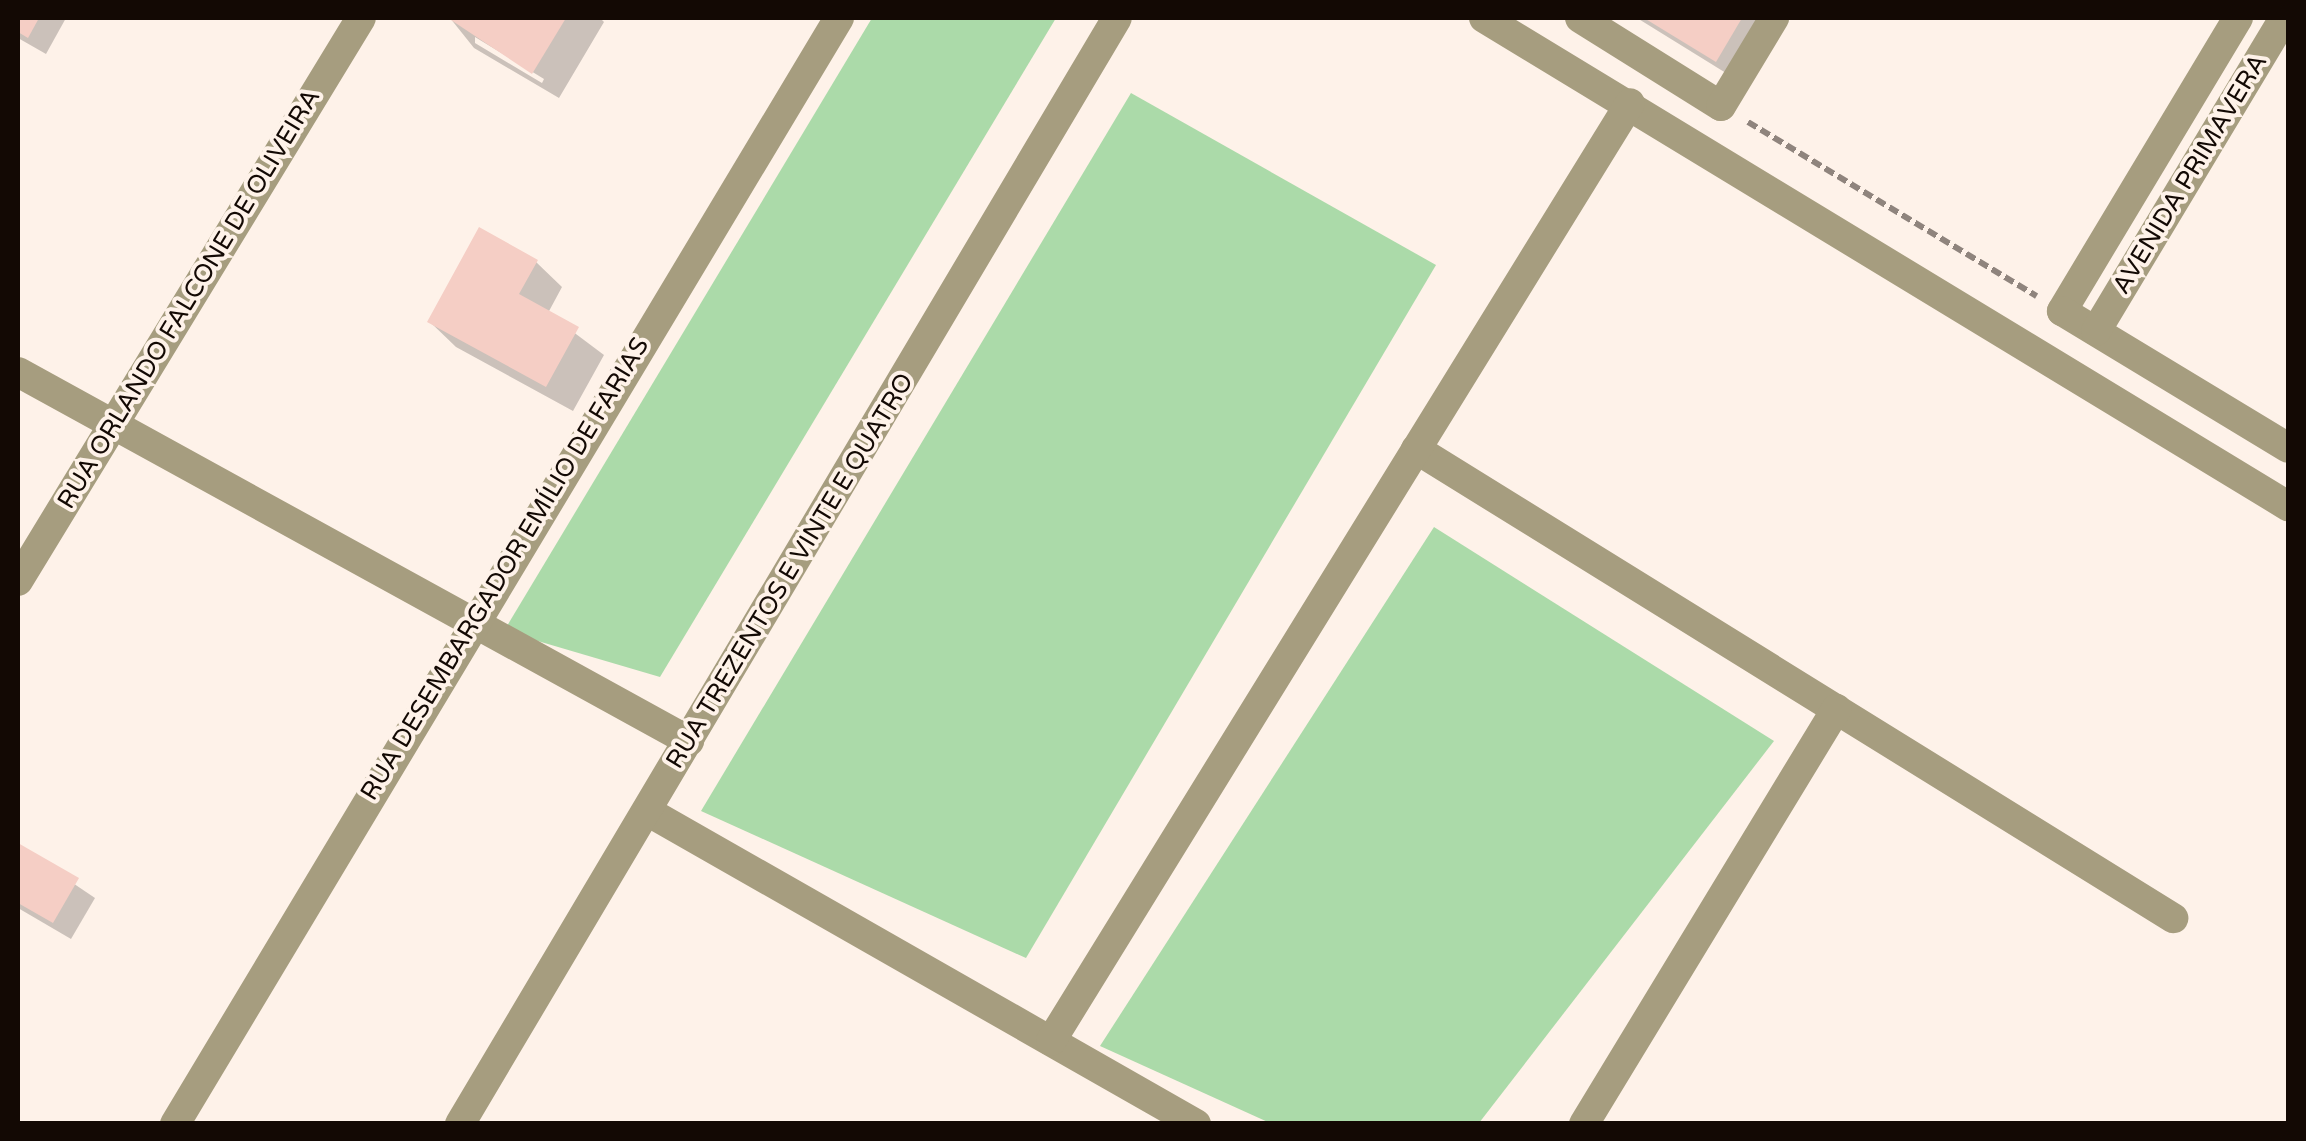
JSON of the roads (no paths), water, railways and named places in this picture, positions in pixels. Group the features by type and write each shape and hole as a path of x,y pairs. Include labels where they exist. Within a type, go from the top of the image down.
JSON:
{"street":[{"name":"RUA ORLANDO FALCONE DE OLIVEIRA","path":"18,581 361,18"},
{"name":"RUA DESEMBARGADOR EMÍLIO DE FARIAS","path":"175,1124 470,624 839,18"},
{"name":"RUA TREZENTOS E VINTE E QUATRO","path":"460,1124 1117,18"},
{"path":"1484,18 2288,506"},
{"path":"1580,18 1721,106 1774,18"},
{"name":"AVENIDA PRIMAVERA","path":"2238,18 2062,310 2096,331 2284,18"},
{"path":"1051,1041 1630,104"},
{"path":"2096,331 2288,448"},
{"path":"18,372 470,624 689,741"},
{"path":"1416,449 2173,918"},
{"path":"1584,1124 1836,708"},
{"path":"647,812 1196,1124"}]}
